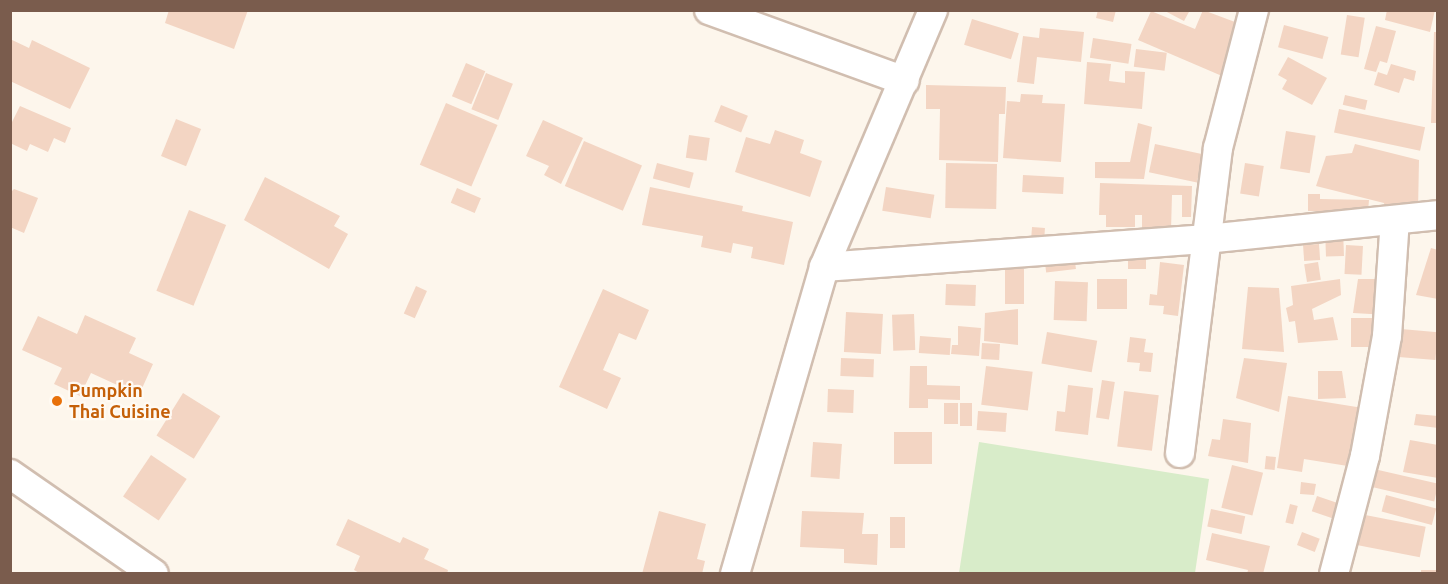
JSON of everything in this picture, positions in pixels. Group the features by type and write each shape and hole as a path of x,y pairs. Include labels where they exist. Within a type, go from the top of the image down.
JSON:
{"street":[{"path":"709,10 905,81"},
{"path":"735,573 824,267 905,81 933,10"},
{"path":"1180,453 1218,148 1254,10"},
{"path":"824,267 1207,239 1437,215"},
{"path":"1334,573 1365,456 1387,336 1395,220"},
{"path":"10,474 154,573"}],"green space":[{"path":"979,442 1209,479 1195,573 959,573"}],"building":[{"path":"169,10 248,10 234,49 165,23"},
{"path":"1098,10 1116,10 1113,22 1096,18"},
{"path":"1163,10 1190,10 1184,21"},
{"path":"1203,10 1243,25 1222,76 1138,40 1151,11 1195,29"},
{"path":"1387,10 1435,10 1430,32 1385,20"},
{"path":"1347,15 1365,18 1359,57 1341,55"},
{"path":"972,19 1019,33 1011,59 964,45"},
{"path":"1284,25 1328,37 1322,59 1278,47"},
{"path":"1376,26 1396,31 1387,63 1380,61 1376,72 1364,69"},
{"path":"1040,28 1084,32 1081,62 1037,57 1034,84 1017,82 1023,36 1039,38"},
{"path":"1434,32 1438,32 1438,123 1431,123"},
{"path":"1093,38 1132,44 1128,64 1090,58"},
{"path":"10,39 29,48 32,40 90,68 70,109 10,81"},
{"path":"1136,49 1167,53 1165,71 1134,67"},
{"path":"1288,57 1327,78 1312,105 1282,89 1287,80 1278,75"},
{"path":"1087,62 1111,64 1109,81 1125,83 1125,71 1145,72 1142,109 1084,104"},
{"path":"466,63 485,71 471,104 452,96"},
{"path":"1391,64 1416,71 1414,81 1404,78 1399,93 1374,85 1378,72 1387,75"},
{"path":"486,73 513,84 498,120 471,109"},
{"path":"926,85 1006,87 1005,114 999,114 998,162 939,160 940,109 926,109"},
{"path":"1021,94 1043,95 1042,103 1065,104 1061,162 1003,158 1007,101 1020,102"},
{"path":"1345,95 1367,100 1365,110 1343,105"},
{"path":"446,103 498,125 471,187 420,165"},
{"path":"721,105 748,116 741,133 714,122"},
{"path":"20,106 71,128 65,143 54,138 48,152 30,144 27,151 10,143 10,126"},
{"path":"1339,109 1425,127 1420,151 1334,132"},
{"path":"176,119 201,129 186,166 161,156"},
{"path":"543,120 583,138 561,184 544,175 549,166 526,156"},
{"path":"1138,123 1152,127 1144,179 1095,178 1095,162 1130,162"},
{"path":"775,130 804,140 800,153 822,161 810,197 735,172 746,137 770,144"},
{"path":"1286,131 1316,136 1310,173 1280,169"},
{"path":"689,135 710,138 707,161 686,158"},
{"path":"584,141 642,166 623,211 565,186"},
{"path":"1155,144 1203,154 1197,183 1149,172"},
{"path":"1355,144 1419,160 1418,211 1386,213 1384,203 1316,186 1326,156 1352,153"},
{"path":"657,163 694,173 690,188 653,178"},
{"path":"946,163 997,164 996,209 945,208"},
{"path":"1245,163 1264,166 1259,197 1240,194"},
{"path":"1023,175 1064,177 1063,194 1022,192"},
{"path":"265,177 340,216 334,226 348,234 329,269 244,220"},
{"path":"1100,183 1192,186 1191,217 1182,217 1182,195 1172,195 1171,230 1142,229 1142,215 1135,215 1135,227 1106,227 1106,215 1099,215"},
{"path":"650,187 743,206 742,211 793,222 784,265 751,258 753,247 733,243 731,253 701,247 703,236 642,225"},
{"path":"886,187 934,195 931,218 882,211"},
{"path":"457,188 481,198 475,213 451,203"},
{"path":"14,189 38,198 24,233 10,227 10,193"},
{"path":"1308,194 1320,194 1320,199 1369,200 1368,212 1308,211"},
{"path":"189,210 226,225 193,306 156,291"},
{"path":"1032,227 1045,228 1044,241 1031,240"},
{"path":"1343,228 1344,256 1326,257 1325,229"},
{"path":"1319,244 1320,260 1304,261 1303,245"},
{"path":"1346,245 1363,246 1361,275 1344,274"},
{"path":"1431,248 1438,250 1438,299 1416,295"},
{"path":"1128,251 1146,251 1146,269 1128,269"},
{"path":"1074,253 1076,269 1046,273 1044,257"},
{"path":"1160,262 1184,265 1178,316 1163,314 1164,306 1149,305 1150,294 1157,295"},
{"path":"1318,262 1321,280 1307,282 1304,264"},
{"path":"1005,269 1024,269 1024,304 1005,304"},
{"path":"1097,279 1127,279 1127,309 1097,309"},
{"path":"1340,279 1341,295 1312,309 1314,320 1333,317 1338,340 1298,343 1295,321 1289,322 1286,308 1293,305 1291,286"},
{"path":"1358,279 1381,279 1388,315 1353,313"},
{"path":"1055,281 1088,282 1087,321 1054,320"},
{"path":"946,284 976,285 975,306 945,305"},
{"path":"416,286 427,291 415,318 404,313"},
{"path":"1248,287 1279,288 1284,352 1242,349"},
{"path":"603,289 649,310 636,340 619,333 603,370 621,378 607,409 559,387"},
{"path":"1018,309 1018,345 984,341 985,313"},
{"path":"846,312 883,314 881,354 844,352"},
{"path":"914,314 915,350 893,351 892,315"},
{"path":"85,315 136,338 129,353 153,364 139,395 91,373 80,396 54,384 62,368 22,350 38,316 77,334"},
{"path":"1351,318 1384,318 1384,347 1351,347"},
{"path":"958,326 981,328 979,356 951,354 952,345 958,345"},
{"path":"1401,329 1438,332 1435,360 1399,357"},
{"path":"1047,332 1097,341 1092,372 1041,364"},
{"path":"920,336 951,338 950,355 919,353"},
{"path":"1130,337 1146,339 1144,352 1153,353 1151,372 1139,371 1140,363 1127,362"},
{"path":"982,343 1000,344 999,360 981,359"},
{"path":"841,358 874,359 873,377 840,376"},
{"path":"1244,358 1287,363 1279,412 1236,398"},
{"path":"910,366 927,366 927,385 960,386 960,400 928,399 928,408 909,408"},
{"path":"986,366 1033,372 1028,410 981,405"},
{"path":"1318,371 1342,371 1346,398 1318,399"},
{"path":"1102,380 1115,382 1109,420 1096,418"},
{"path":"1068,385 1093,388 1088,435 1055,431 1057,411 1065,412"},
{"path":"828,389 854,390 853,413 827,412"},
{"path":"1124,391 1159,395 1152,451 1117,447"},
{"path":"183,393 220,416 194,459 157,435"},
{"path":"1288,396 1363,408 1354,467 1304,459 1302,472 1277,468"},
{"path":"944,403 958,403 958,424 944,424"},
{"path":"960,403 972,403 972,426 960,426"},
{"path":"978,411 1007,413 1006,432 977,430"},
{"path":"1416,414 1438,416 1438,428 1414,425"},
{"path":"1223,419 1251,423 1248,463 1208,456 1212,439 1220,440"},
{"path":"894,432 932,432 932,464 894,464"},
{"path":"1410,440 1438,445 1438,478 1403,472"},
{"path":"813,442 842,444 839,479 811,477"},
{"path":"151,455 187,479 159,520 123,496"},
{"path":"1266,456 1276,457 1275,470 1265,469"},
{"path":"1232,465 1263,473 1252,515 1221,508"},
{"path":"1374,469 1438,484 1434,501 1370,487"},
{"path":"1301,482 1316,484 1314,495 1300,494"},
{"path":"1386,495 1436,508 1432,525 1382,511"},
{"path":"1317,496 1343,505 1338,520 1312,511"},
{"path":"1290,504 1298,506 1293,524 1285,522"},
{"path":"1211,509 1245,516 1241,534 1207,527"},
{"path":"659,511 706,524 697,559 705,561 702,574 642,574"},
{"path":"802,511 864,513 862,534 878,534 877,565 844,563 844,549 800,547"},
{"path":"1355,513 1426,527 1420,557 1349,543"},
{"path":"890,517 905,517 905,548 890,548"},
{"path":"348,519 400,543 403,537 429,549 424,559 448,570 447,574 361,574 354,570 360,556 336,545"},
{"path":"1302,532 1320,539 1315,552 1297,545"},
{"path":"1212,533 1270,546 1263,574 1247,574 1248,570 1206,560"},
{"path":"1421,570 1438,570 1438,574 1421,574"}],"place":[{"name":"Pumpkin Thai Cuisine","path":"57,401"}]}
